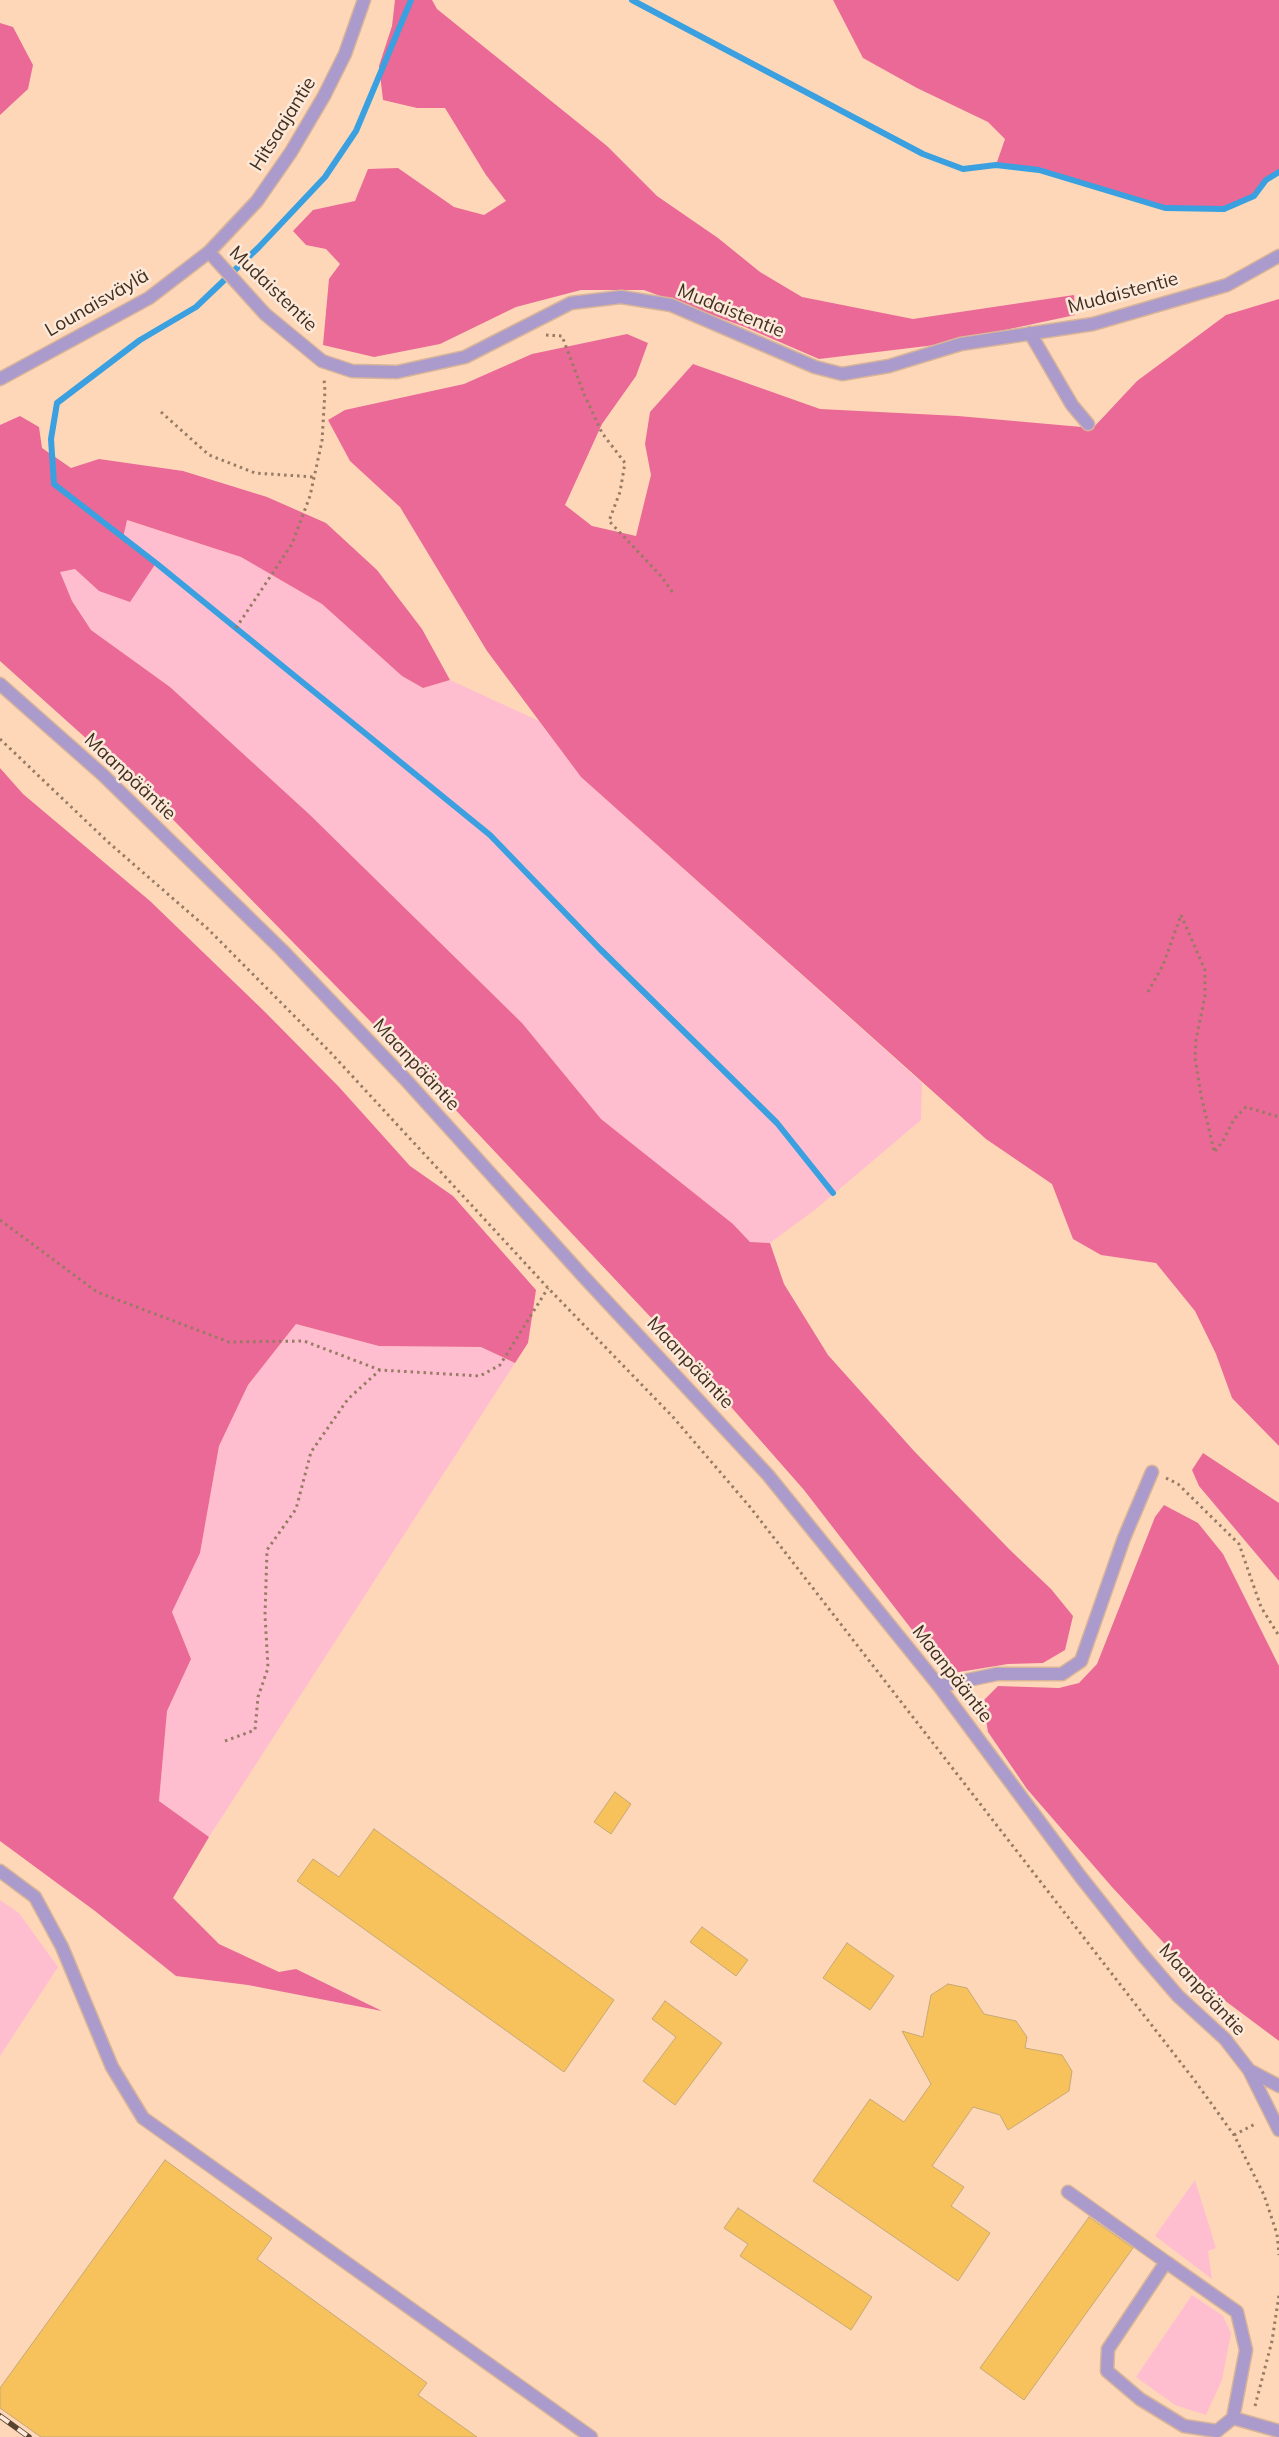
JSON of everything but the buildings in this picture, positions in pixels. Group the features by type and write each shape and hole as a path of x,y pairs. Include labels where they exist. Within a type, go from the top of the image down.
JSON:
{"street":[{"name":"Hitsaajantie","path":"209,252 257,201 291,152 346,54 364,0"},
{"name":"Mudaistentie","path":"209,252 266,314 322,361 352,370 397,372 465,357 571,303 620,297 671,305 816,366 842,374 889,366 961,344 1093,324 1227,284 1279,256"},
{"name":"Lounaisväylä","path":"0,379 149,298 209,252"},
{"path":"1030,333 1072,405 1088,424"},
{"name":"Maanpääntie","path":"0,684 103,775 282,950 405,1079 583,1276 768,1475 939,1686 1080,1876 1141,1953 1178,1996 1225,2039 1250,2070 1279,2130"},
{"path":"939,1686 997,1674 1062,1674 1081,1661 1124,1538 1152,1472"},
{"path":"0,1871 35,1897 62,1947 112,2067 143,2118 591,2437"},
{"path":"1250,2070 1279,2086"},
{"path":"1068,2192 1237,2312 1246,2350 1232,2418 1216,2434 1184,2426 1140,2399 1107,2371 1108,2349 1166,2262"},
{"path":"1232,2418 1279,2431"}],"path":[{"path":"518,331 562,336 584,394 602,433 625,463 620,492 609,521 660,575 674,594"},
{"path":"236,628 292,544 310,496 322,441 325,399 322,361"},
{"path":"162,412 209,455 254,473 314,477"},
{"path":"0,739 108,842 228,950 330,1052 548,1288 673,1417 750,1507 1195,2081 1234,2135 1264,2195 1276,2234 1279,2255"},
{"path":"1148,992 1163,965 1181,915 1205,970 1205,996 1196,1040 1195,1058 1201,1095 1214,1151 1223,1141 1234,1120 1246,1107 1279,1117"},
{"path":"0,1220 5,1221 96,1292 228,1342 304,1341 380,1370 480,1376 500,1365 548,1288"},
{"path":"225,1741 255,1730 258,1697 268,1668 265,1615 267,1550 296,1509 311,1452 348,1399 380,1370"},
{"path":"1152,1472 1178,1484 1239,1544 1262,1607 1279,1636"},
{"path":"1234,2135 1272,2115"},
{"path":"1250,2422 1272,2341 1279,2295"}],"shaded area":[{"path":"395,0 432,0 437,9 607,146 657,196 718,238 760,272 802,297 913,319 1074,295 1075,315 935,345 819,359 745,327 644,290 581,290 516,307 440,344 374,357 323,345 329,279 340,264 326,249 306,245 293,231 313,210 355,201 368,169 398,168 454,207 484,215 506,201 486,175 445,108 417,108 383,100 379,66 392,26"},
{"path":"833,0 1279,0 1279,172 1266,180 1254,196 1224,209 1165,208 1039,170 996,165 1005,139 988,122 917,88 863,58"},
{"path":"0,23 13,27 33,65 28,89 0,115"},
{"path":"1279,299 1279,1446 1232,1398 1216,1354 1195,1311 1156,1263 1101,1255 1073,1239 1052,1184 986,1139 581,777 487,651 400,507 350,461 328,420 345,410 464,384 532,354 627,334 648,343 636,376 602,424 565,505 592,526 636,536 651,475 645,444 650,412 693,364 820,409 958,416 1093,428 1137,381 1226,315"},
{"path":"20,416 39,427 42,448 71,468 99,459 183,471 267,497 326,523 377,570 422,629 450,680 423,688 402,676 322,604 241,557 127,520 123,538 156,563 130,602 99,591 75,569 60,572 72,601 91,630 170,687 309,814 522,1023 601,1119 733,1224 750,1242 770,1243 784,1284 828,1355 914,1451 1010,1550 1051,1589 1073,1616 1065,1650 1043,1663 1008,1664 953,1673 933,1657 804,1490 674,1342 419,1071 147,793 0,661 0,425"},
{"path":"126,520 241,557 322,604 402,676 423,688 450,680 539,721 581,777 922,1083 921,1120 816,1209 770,1243 750,1242 733,1224 601,1119 522,1023 309,814 170,687 91,630 72,601 59,571 74,568 99,591 123,538"},
{"path":"0,768 23,794 150,901 265,1012 339,1087 410,1166 453,1196 536,1290 528,1343 515,1363 481,1347 379,1346 296,1324 248,1385 219,1446 200,1553 172,1612 191,1659 167,1711 159,1801 209,1837 173,1898 219,1944 279,1972 296,1969 382,2011 248,1985 176,1976 95,1911 0,1841"},
{"path":"296,1324 379,1346 481,1347 515,1363 209,1837 159,1801 167,1711 191,1659 172,1612 200,1553 219,1446 248,1385"},
{"path":"1203,1453 1279,1503 1279,1581 1199,1486 1192,1470"},
{"path":"1164,1505 1198,1523 1223,1554 1279,1666 1279,2041 1200,1982 1112,1887 1027,1789 988,1732 983,1701 998,1686 1059,1688 1079,1683 1097,1664 1155,1517"},
{"path":"0,1900 19,1913 58,1967 0,2056"},
{"path":"1195,2180 1216,2248 1208,2251 1212,2279 1155,2236"},
{"path":"1192,2295 1223,2316 1231,2333 1222,2380 1206,2415 1175,2405 1136,2377"}],"waterway":[{"path":"411,0 356,131 325,177 259,247 196,307 140,340 57,403 51,439 54,484 156,563 490,835 600,949 777,1123 833,1193"},
{"path":"632,0 923,154 963,169 996,165 1039,170 1165,208 1224,209 1254,196 1266,180 1279,172"}],"railway":[{"path":"0,2416 29,2437"}]}
